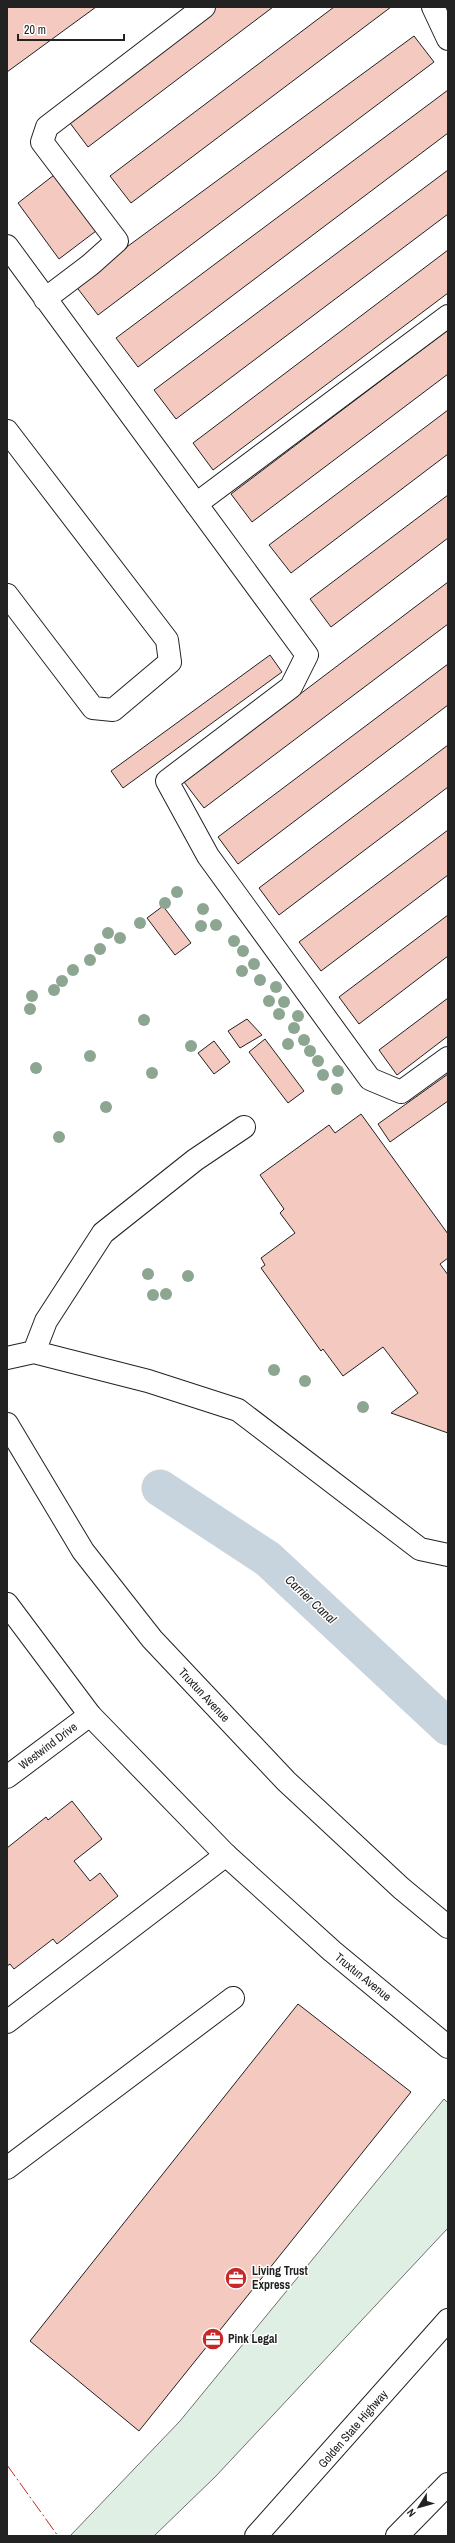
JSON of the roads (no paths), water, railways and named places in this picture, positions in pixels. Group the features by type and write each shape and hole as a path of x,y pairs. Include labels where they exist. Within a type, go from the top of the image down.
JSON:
{"main road":[{"path":"45,299 90,266 117,241 42,142 47,127 204,7"},
{"path":"433,7 448,39"},
{"path":"7,246 307,655 291,687 167,781 208,856 370,1079 401,1092 448,1058"},
{"path":"196,504 448,316"},
{"path":"7,431 167,640 170,662 113,710 94,708 7,595"},
{"path":"34,1352 46,1321 103,1233 195,1160 244,1127"},
{"path":"7,1358 34,1352 148,1381 238,1410 420,1550 448,1555"},
{"name":"Truxtun Avenue","path":"7,1424 83,1551 152,1639 286,1782 401,1888 448,1927"},
{"name":"Truxtun Avenue","path":"7,1604 90,1715 226,1855 332,1951 448,2047"},
{"name":"Westwind Drive","path":"7,1777 90,1715"},
{"path":"7,2022 226,1855"},
{"path":"7,2168 233,1998"},
{"name":"Golden State Highway","path":"256,2536 448,2320"},
{"path":"397,2536 448,2484"}],"waterway":[{"name":"Carrier Canal","path":"160,1488 268,1559 448,1727"}],"place":[{"name":"Living Trust Express","path":"236,2278"},
{"name":"Pink Legal","path":"213,2339"}]}
